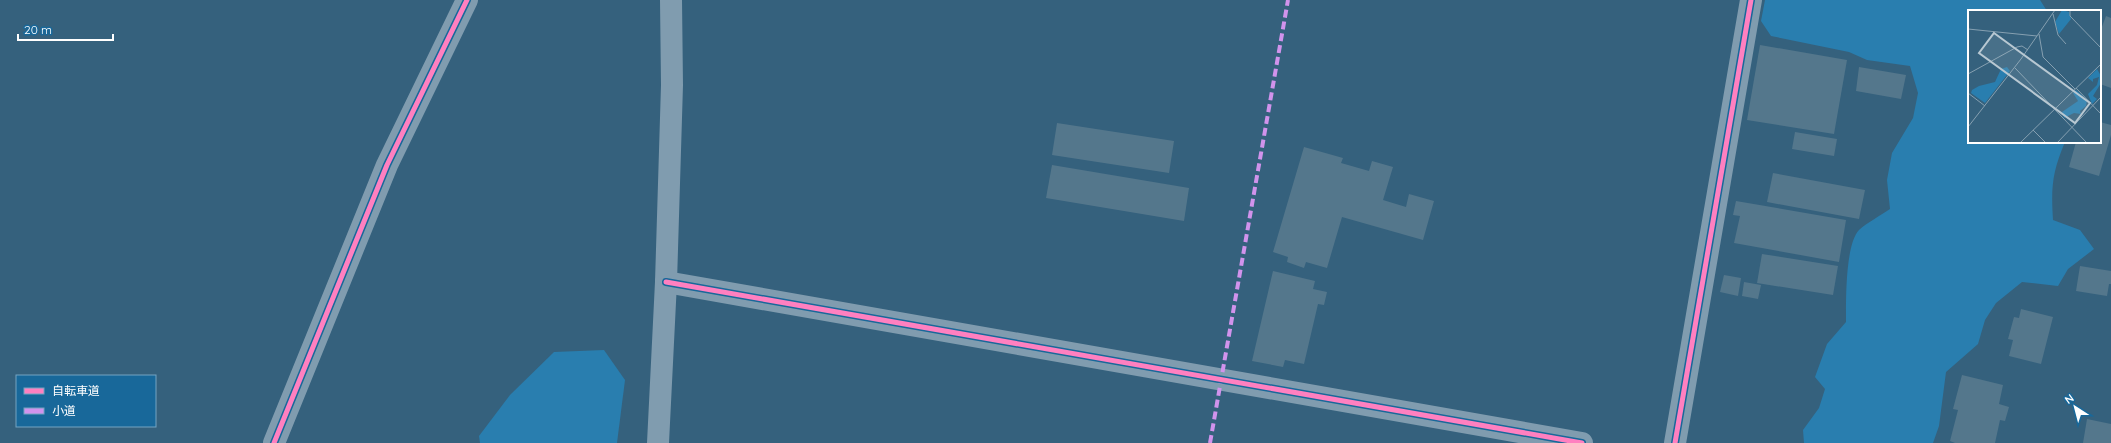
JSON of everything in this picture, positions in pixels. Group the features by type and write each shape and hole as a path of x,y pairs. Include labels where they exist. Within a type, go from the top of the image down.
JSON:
{"street":[{"path":"274,443 388,165 467,0"},
{"path":"658,443 666,282 672,85 671,0"},
{"path":"1674,443 1751,0"},
{"path":"666,282 1582,443"}],"shaded area":[{"path":"1765,0 2040,0 2046,10 1968,10 1968,143 2065,143 2057,163 2053,180 2053,220 2080,230 2094,249 2068,269 2058,286 2022,282 1996,303 1985,320 1978,344 1946,372 1939,426 1933,443 1804,443 1803,430 1819,408 1825,389 1815,377 1827,344 1846,322 1847,274 1854,237 1859,230 1890,209 1887,180 1892,153 1913,118 1918,93 1910,66 1867,60 1849,52 1771,36 1761,21"},
{"path":"604,350 625,380 617,443 480,443 479,436 510,395 554,352"}],"building":[{"path":"2106,16 2111,18 2111,88 2101,84 2101,29"},
{"path":"1760,45 1847,60 1834,134 1747,120"},
{"path":"1859,67 1906,75 1901,99 1856,91"},
{"path":"2101,122 2111,125 2111,135 2099,176 2069,167 2076,143 2101,143"},
{"path":"1057,123 1174,141 1169,173 1052,155"},
{"path":"1795,132 1837,139 1834,156 1792,149"},
{"path":"1304,147 1343,158 1341,163 1369,171 1372,161 1393,167 1383,200 1406,207 1409,194 1434,201 1423,240 1342,217 1327,268 1306,262 1304,268 1287,262 1288,257 1273,252"},
{"path":"1052,165 1189,188 1184,221 1046,198"},
{"path":"1773,173 1865,190 1859,219 1767,202"},
{"path":"1736,201 1846,220 1839,262 1734,243 1740,216 1733,215"},
{"path":"1762,254 1838,266 1833,295 1757,283"},
{"path":"2080,266 2111,271 2111,284 2109,284 2107,296 2076,291"},
{"path":"1273,271 1315,281 1313,289 1327,292 1324,305 1318,304 1304,364 1285,360 1283,367 1252,361"},
{"path":"1724,275 1741,278 1738,296 1720,292"},
{"path":"1744,282 1761,285 1758,299 1742,296"},
{"path":"2021,309 2053,317 2041,364 2009,356 2013,340 2008,339 2014,317 2019,318"},
{"path":"1962,375 2003,385 1999,404 2009,407 2005,421 2000,420 1995,443 1955,443 1950,441 1958,410 1953,409"},
{"path":"2087,419 2111,424 2111,443 2083,443"}],"marked path":[{"path":"1210,443 1288,0"}],"cycle path":[{"path":"274,443 387,165 467,0"},
{"path":"1675,443 1751,0"},
{"path":"666,282 1582,443"}]}
